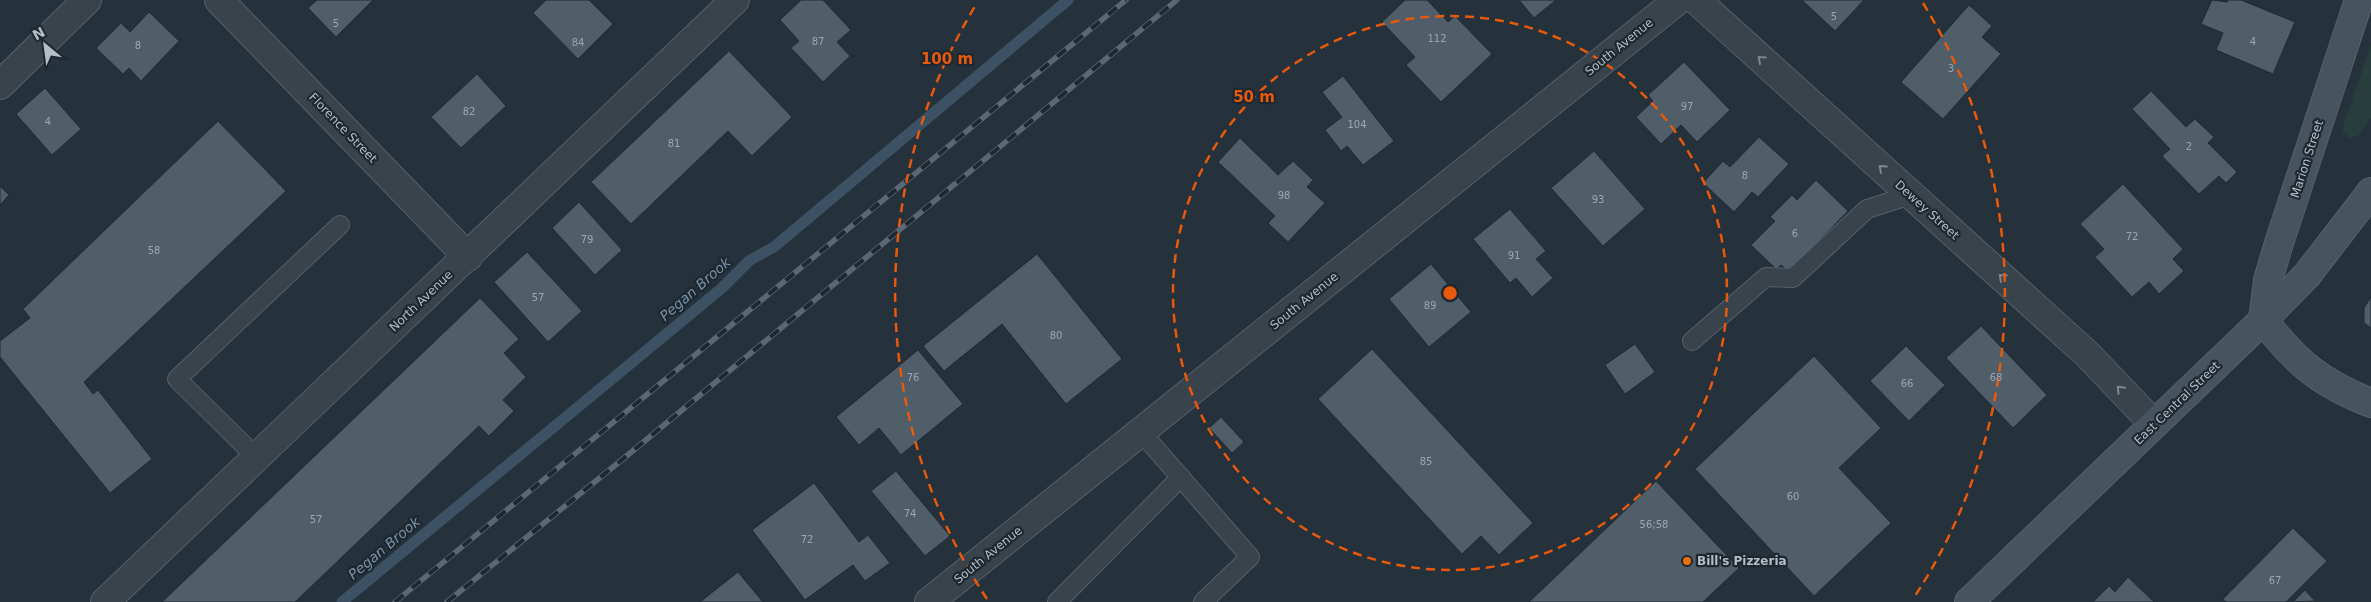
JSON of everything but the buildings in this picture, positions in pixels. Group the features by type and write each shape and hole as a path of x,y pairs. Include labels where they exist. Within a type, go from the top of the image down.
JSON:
{"main road":[{"name":"Marion Street","path":"2263,320 2268,280 2279,243 2359,0"},
{"name":"East Central Street","path":"1969,602 2263,320 2307,274 2371,192"},
{"path":"2263,320 2286,349 2310,372 2343,392 2371,403"}],"street":[{"path":"0,84 87,0"},
{"name":"Florence Street","path":"219,0 468,257"},
{"name":"North Avenue","path":"105,602 735,0"},
{"name":"South Avenue","path":"929,602 1678,0"},
{"name":"Dewey Street","path":"1696,0 2086,354 2154,424"}],"lane":[{"path":"1692,341 1766,276 1793,278 1866,209 1911,195"},
{"path":"257,458 177,379 340,226"},
{"path":"1141,432 1250,556 1203,602"},
{"path":"1057,602 1181,477"}],"green space":[{"path":"2371,44 2371,118 2359,135 2349,138 2343,132 2343,127"}],"waterway":[{"name":"Pegan Brook","path":"342,602 722,288 750,260 774,247 1068,0"}],"railway":[{"path":"395,602 1126,0"},
{"path":"447,602 629,454 1177,0"}],"place":[{"name":"Bill's Pizzeria","path":"1687,561"}]}
